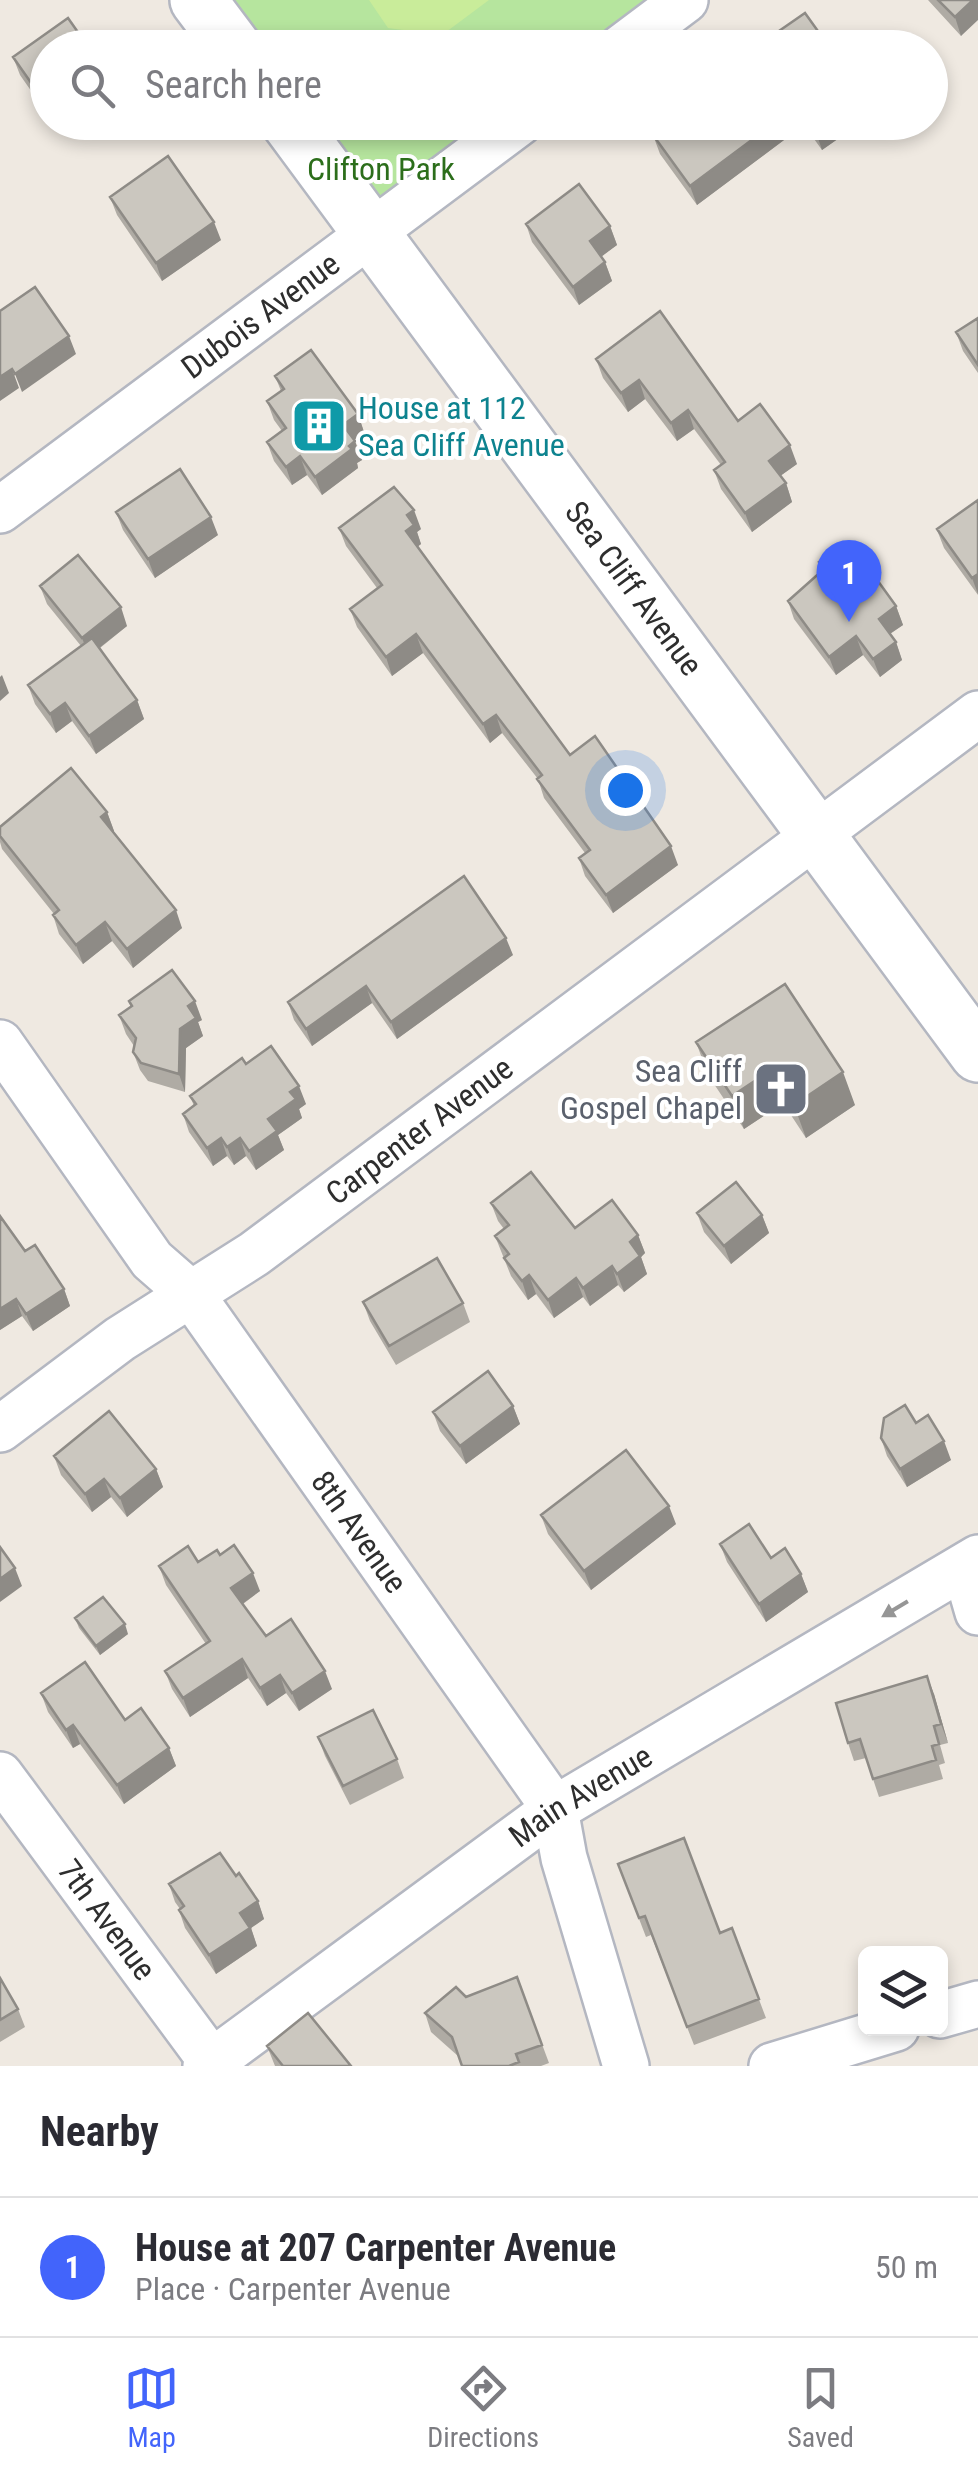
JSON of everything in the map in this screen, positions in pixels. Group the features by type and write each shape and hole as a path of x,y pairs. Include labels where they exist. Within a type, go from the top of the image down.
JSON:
{"street":[{"path":"198,0 220,30"},
{"path":"645,30 685,0"},
{"name":"Sea Cliff Avenue","path":"302,140 978,1054"},
{"name":"Dubois Avenue","path":"0,510 496,140"},
{"name":"Carpenter Avenue","path":"0,1429 120,1339 254,1254 978,714"},
{"name":"8th Avenue","path":"0,1043 152,1260 191,1294 555,1809 564,1858 626,2066"},
{"path":"971,1563 978,1612"},
{"name":"Main Avenue","path":"211,2065 555,1809 971,1563"},
{"name":"7th Avenue","path":"0,1775 211,2065"},
{"path":"948,2013 978,2004"},
{"path":"772,2066 870,2036"}],"green space":[{"path":"198,0 685,0 645,30 221,30"},
{"path":"369,0 489,0 449,30 388,28"},
{"name":"Clifton Park","path":"302,140 497,140 371,233"}],"building":[{"path":"938,0 973,0 955,17"},
{"path":"805,13 817,30 780,30"},
{"path":"68,18 76,30 51,30"},
{"path":"30,45 30,81 13,57"},
{"path":"657,140 752,140 690,186"},
{"path":"168,156 214,222 156,263 110,197"},
{"path":"579,184 610,226 590,241 605,262 573,287 526,224"},
{"path":"35,287 69,336 15,374 12,369 0,377 0,311"},
{"path":"660,311 738,421 760,404 790,445 769,461 786,483 745,513 714,470 725,462 688,410 671,423 639,380 621,393 596,359"},
{"path":"978,318 978,365 956,332"},
{"name":"House at 112 Sea Cliff Avenue","path":"311,350 358,414 343,425 355,441 349,446 352,449 315,477 300,456 286,467 267,442 286,428 267,401 284,389 275,376"},
{"path":"180,469 211,517 148,559 116,512"},
{"path":"394,487 414,510 407,515 414,525 406,531 570,755 595,736 671,846 606,895 579,858 590,850 537,779 542,775 496,715 483,724 416,634 386,657 350,609 382,585 339,528"},
{"path":"978,500 978,574 972,578 937,529"},
{"path":"845,543 853,555 857,552 896,606 879,619 896,642 873,659 856,636 829,657 788,601 824,569 819,562"},
{"path":"78,555 121,607 82,638 40,586"},
{"path":"92,638 137,700 89,736 65,703 50,714 28,685"},
{"path":"71,768 107,812 101,817 176,910 127,949 105,922 76,945 53,915 59,910 0,836 0,827"},
{"path":"464,876 506,938 391,1022 366,986 306,1029 288,1002"},
{"path":"172,970 195,1001 188,1006 196,1018 180,1029 179,1074 141,1063 133,1052 136,1038 119,1015 132,1006 129,1001"},
{"path":"785,984 843,1072 794,1105 771,1070 732,1096 696,1042"},
{"path":"271,1046 299,1086 290,1092 296,1099 268,1119 277,1131 249,1151 240,1138 227,1147 221,1138 207,1148 183,1114 196,1104 190,1096 242,1058 246,1064"},
{"path":"531,1172 575,1228 612,1200 638,1235 630,1242 640,1256 617,1274 612,1266 583,1288 576,1278 548,1300 529,1275 522,1281 504,1258 509,1254 495,1236 509,1225 491,1203"},
{"path":"736,1182 762,1215 724,1246 697,1213"},
{"path":"0,1216 25,1251 35,1245 64,1289 26,1314 16,1299 0,1309"},
{"path":"437,1258 463,1303 389,1346 363,1302"},
{"path":"488,1371 513,1406 460,1446 433,1412"},
{"path":"905,1405 916,1423 928,1415 944,1441 900,1469 881,1438 884,1418"},
{"path":"109,1411 156,1469 120,1498 104,1479 85,1494 54,1456"},
{"path":"626,1450 669,1506 584,1571 541,1515"},
{"path":"749,1524 771,1558 785,1548 801,1574 759,1604 720,1544"},
{"path":"234,1545 253,1573 231,1588 266,1636 291,1619 325,1671 292,1693 280,1675 260,1688 242,1659 183,1698 165,1671 210,1641 159,1566 188,1546 198,1562 217,1550 220,1555"},
{"path":"0,1547 15,1568 0,1579"},
{"path":"103,1597 125,1624 96,1646 75,1618"},
{"path":"85,1662 125,1720 141,1708 169,1748 117,1785 73,1725 66,1730 41,1693"},
{"path":"927,1676 941,1724 934,1726 939,1744 932,1746 936,1760 873,1779 860,1739 848,1743 836,1703"},
{"path":"373,1710 397,1759 343,1786 318,1737"},
{"path":"684,1838 720,1933 732,1928 759,1999 687,2027 645,1916 639,1918 618,1864"},
{"path":"220,1853 258,1901 240,1913 250,1928 209,1955 179,1910 184,1906 169,1884"},
{"path":"517,1977 542,2045 516,2054 519,2062 509,2066 462,2066 452,2037 425,2013 456,1987 466,1997"},
{"path":"0,1978 18,2009 0,2020"},
{"path":"308,2013 351,2066 283,2066 267,2046"}],"place":[{"name":"House at 112 Sea Cliff Avenue","path":"319,426"},
{"name":"House at 207 Carpenter Avenue","path":"849,622"},
{"name":"Sea Cliff Gospel Chapel","path":"781,1089"}]}
